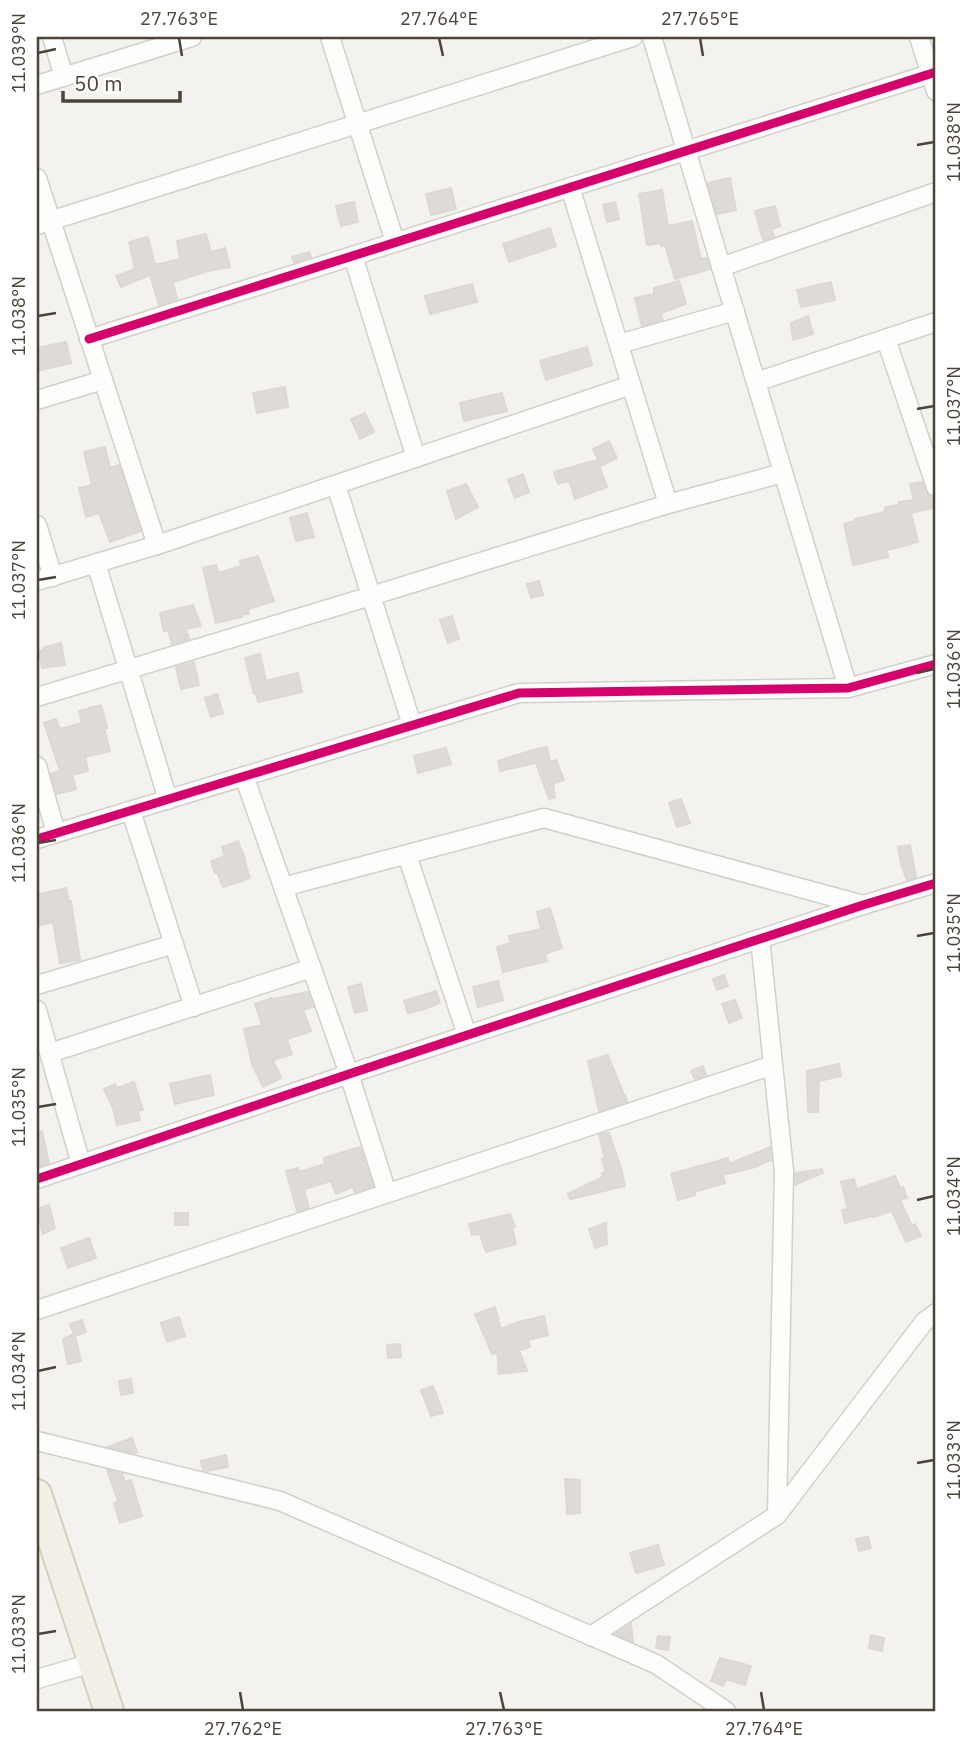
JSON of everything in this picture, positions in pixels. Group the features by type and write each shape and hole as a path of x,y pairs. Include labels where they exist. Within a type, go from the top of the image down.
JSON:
{"main road":[{"path":"37,1494 108,1711"}],"street":[{"path":"52,37 64,77"},
{"path":"330,37 395,242"},
{"path":"44,223 633,37"},
{"path":"652,37 848,688"},
{"path":"89,339 687,150 934,79 919,37"},
{"path":"37,85 183,38"},
{"path":"37,178 44,223 89,339 157,545"},
{"path":"570,187 668,504"},
{"path":"721,267 936,192"},
{"path":"353,256 416,458"},
{"path":"619,344 735,312"},
{"path":"756,382 936,322"},
{"path":"886,338 936,487"},
{"path":"37,400 103,380"},
{"path":"37,525 45,579 157,545 631,385"},
{"path":"37,697 668,504 783,472"},
{"path":"336,485 412,725"},
{"path":"96,563 168,800"},
{"path":"37,839 519,692 848,688 936,664"},
{"path":"37,766 56,834"},
{"path":"244,776 349,1074 387,1193"},
{"path":"131,811 194,1007"},
{"path":"283,887 544,818 863,905"},
{"path":"407,855 467,1035"},
{"path":"37,1179 467,1035 936,883"},
{"path":"760,939 784,1171 777,1515"},
{"path":"37,985 174,944"},
{"path":"50,1053 312,968"},
{"path":"37,1010 81,1164"},
{"path":"37,1310 773,1065"},
{"path":"591,1636 777,1515 924,1322 936,1313"},
{"path":"37,1441 280,1501 656,1664 726,1711"},
{"path":"37,1679 92,1663"}],"building":[{"path":"730,178 736,210 717,214 708,183"},
{"path":"451,188 456,209 431,215 426,194"},
{"path":"662,190 668,226 692,221 701,259 707,258 710,269 675,279 665,245 647,245 639,194"},
{"path":"354,202 358,222 341,226 336,206"},
{"path":"615,202 619,219 607,222 603,205"},
{"path":"775,206 780,226 771,229 774,236 763,240 755,211"},
{"path":"550,228 556,246 509,262 503,244"},
{"path":"206,234 211,252 225,248 230,267 173,282 177,299 159,305 150,275 121,287 116,276 135,269 129,242 148,237 155,265 180,259 177,241"},
{"path":"309,252 311,257 294,262 292,257"},
{"path":"679,281 686,304 661,313 663,320 642,326 635,298 654,294 654,288"},
{"path":"831,282 835,300 801,307 797,290"},
{"path":"472,284 477,302 430,314 425,296"},
{"path":"808,316 813,334 793,340 791,323"},
{"path":"66,342 71,363 37,371 37,348"},
{"path":"587,347 592,365 546,380 540,361"},
{"path":"285,387 288,407 257,413 253,393"},
{"path":"502,393 507,411 464,421 460,403"},
{"path":"365,413 374,432 360,439 351,419"},
{"path":"609,441 617,458 601,466 593,449"},
{"path":"105,447 110,468 119,465 141,531 110,542 99,513 86,517 79,488 92,485 84,452"},
{"path":"597,460 607,487 575,499 569,481 558,484 554,472"},
{"path":"523,474 529,492 515,498 508,480"},
{"path":"922,482 928,495 936,498 936,507 911,513 918,542 887,550 888,557 853,565 844,524 885,512 885,507 899,505 899,502 914,500 910,484"},
{"path":"466,484 478,507 456,519 447,491"},
{"path":"307,513 314,537 296,541 290,518"},
{"path":"258,556 274,601 248,609 249,614 241,615 242,617 216,623 203,568 216,565 218,573 241,566 240,561"},
{"path":"539,581 543,595 531,598 527,584"},
{"path":"193,605 201,626 186,629 189,639 172,644 168,630 164,631 160,613"},
{"path":"452,616 459,639 448,643 440,620"},
{"path":"61,643 65,665 42,668 39,651"},
{"path":"260,654 266,681 298,673 302,692 258,702 245,658"},
{"path":"194,662 199,685 181,689 176,667"},
{"path":"217,694 223,713 211,717 205,698"},
{"path":"101,705 110,751 85,757 88,771 72,775 76,789 57,794 51,774 60,771 44,723 56,719 60,729 82,723 79,711"},
{"path":"547,747 550,762 556,760 564,780 553,784 555,797 549,799 536,763 500,771 498,761"},
{"path":"446,748 451,764 418,773 414,756"},
{"path":"681,799 690,823 677,827 669,803"},
{"path":"238,841 250,878 223,887 211,861 225,856 222,847"},
{"path":"910,845 916,877 907,880 898,847"},
{"path":"66,888 69,902 71,901 80,960 60,963 53,922 40,925 37,895"},
{"path":"550,908 562,948 545,954 547,961 503,972 497,947 511,943 509,936 541,929 537,912"},
{"path":"724,975 728,986 717,990 713,979"},
{"path":"498,981 503,1000 478,1007 473,987"},
{"path":"361,984 367,1010 355,1013 348,987"},
{"path":"436,991 440,1003 408,1013 404,1001"},
{"path":"308,992 313,1007 303,1010 311,1031 287,1039 292,1054 273,1060 281,1078 263,1087 252,1064 244,1029 262,1025 255,1004"},
{"path":"735,1000 742,1018 729,1023 722,1004"},
{"path":"608,1055 627,1102 599,1111 588,1061"},
{"path":"839,1064 841,1076 819,1081 818,1112 808,1112 807,1071"},
{"path":"703,1066 706,1075 695,1079 691,1071"},
{"path":"210,1075 214,1095 175,1104 170,1084"},
{"path":"134,1082 143,1110 138,1111 140,1120 117,1125 104,1089 115,1084 117,1088"},
{"path":"42,1131 49,1163 37,1167 37,1132"},
{"path":"609,1133 625,1186 570,1199 568,1194 603,1177 602,1173 606,1172 599,1135"},
{"path":"360,1147 373,1186 355,1192 353,1187 336,1194 331,1181 304,1189 309,1208 297,1211 286,1171 298,1168 299,1172 325,1164 324,1158"},
{"path":"770,1147 771,1160 723,1175 725,1183 678,1200 671,1174 728,1158 729,1164"},
{"path":"822,1169 823,1173 795,1185 795,1173"},
{"path":"895,1176 907,1198 900,1200 912,1226 915,1224 921,1236 906,1242 892,1211 845,1223 842,1210 848,1209 841,1182 854,1179 857,1189"},
{"path":"49,1205 55,1228 43,1234 37,1209"},
{"path":"175,1213 188,1213 188,1225 175,1225"},
{"path":"510,1214 515,1227 512,1228 516,1244 486,1252 480,1234 472,1235 469,1224"},
{"path":"606,1223 607,1244 595,1248 589,1229"},
{"path":"89,1238 96,1258 68,1268 61,1248"},
{"path":"495,1307 501,1329 544,1316 548,1335 528,1340 530,1347 519,1350 527,1371 499,1374 497,1352 492,1354 475,1314"},
{"path":"179,1317 185,1336 167,1342 161,1323"},
{"path":"82,1320 86,1332 75,1336 81,1361 68,1364 63,1339 74,1334 70,1324"},
{"path":"400,1344 401,1357 388,1358 387,1345"},
{"path":"131,1379 133,1393 121,1395 119,1381"},
{"path":"433,1386 443,1413 431,1416 421,1390"},
{"path":"132,1438 137,1452 107,1447"},
{"path":"226,1455 228,1467 203,1470 201,1461"},
{"path":"107,1470 122,1474 125,1482 131,1480 142,1516 120,1523 114,1503 118,1501"},
{"path":"565,1479 580,1480 580,1513 567,1514"},
{"path":"868,1537 871,1548 859,1551 856,1539"},
{"path":"658,1545 664,1565 636,1573 630,1553"},
{"path":"631,1624 633,1642 615,1634"},
{"path":"871,1635 884,1638 882,1651 869,1648"},
{"path":"658,1636 670,1637 668,1650 656,1648"},
{"path":"720,1658 751,1666 745,1685 726,1679 723,1686 711,1681"}],"cycle path":[{"path":"89,339 936,72"},
{"path":"37,839 519,693 848,688 936,664"},
{"path":"37,1179 349,1074 936,883"}]}
